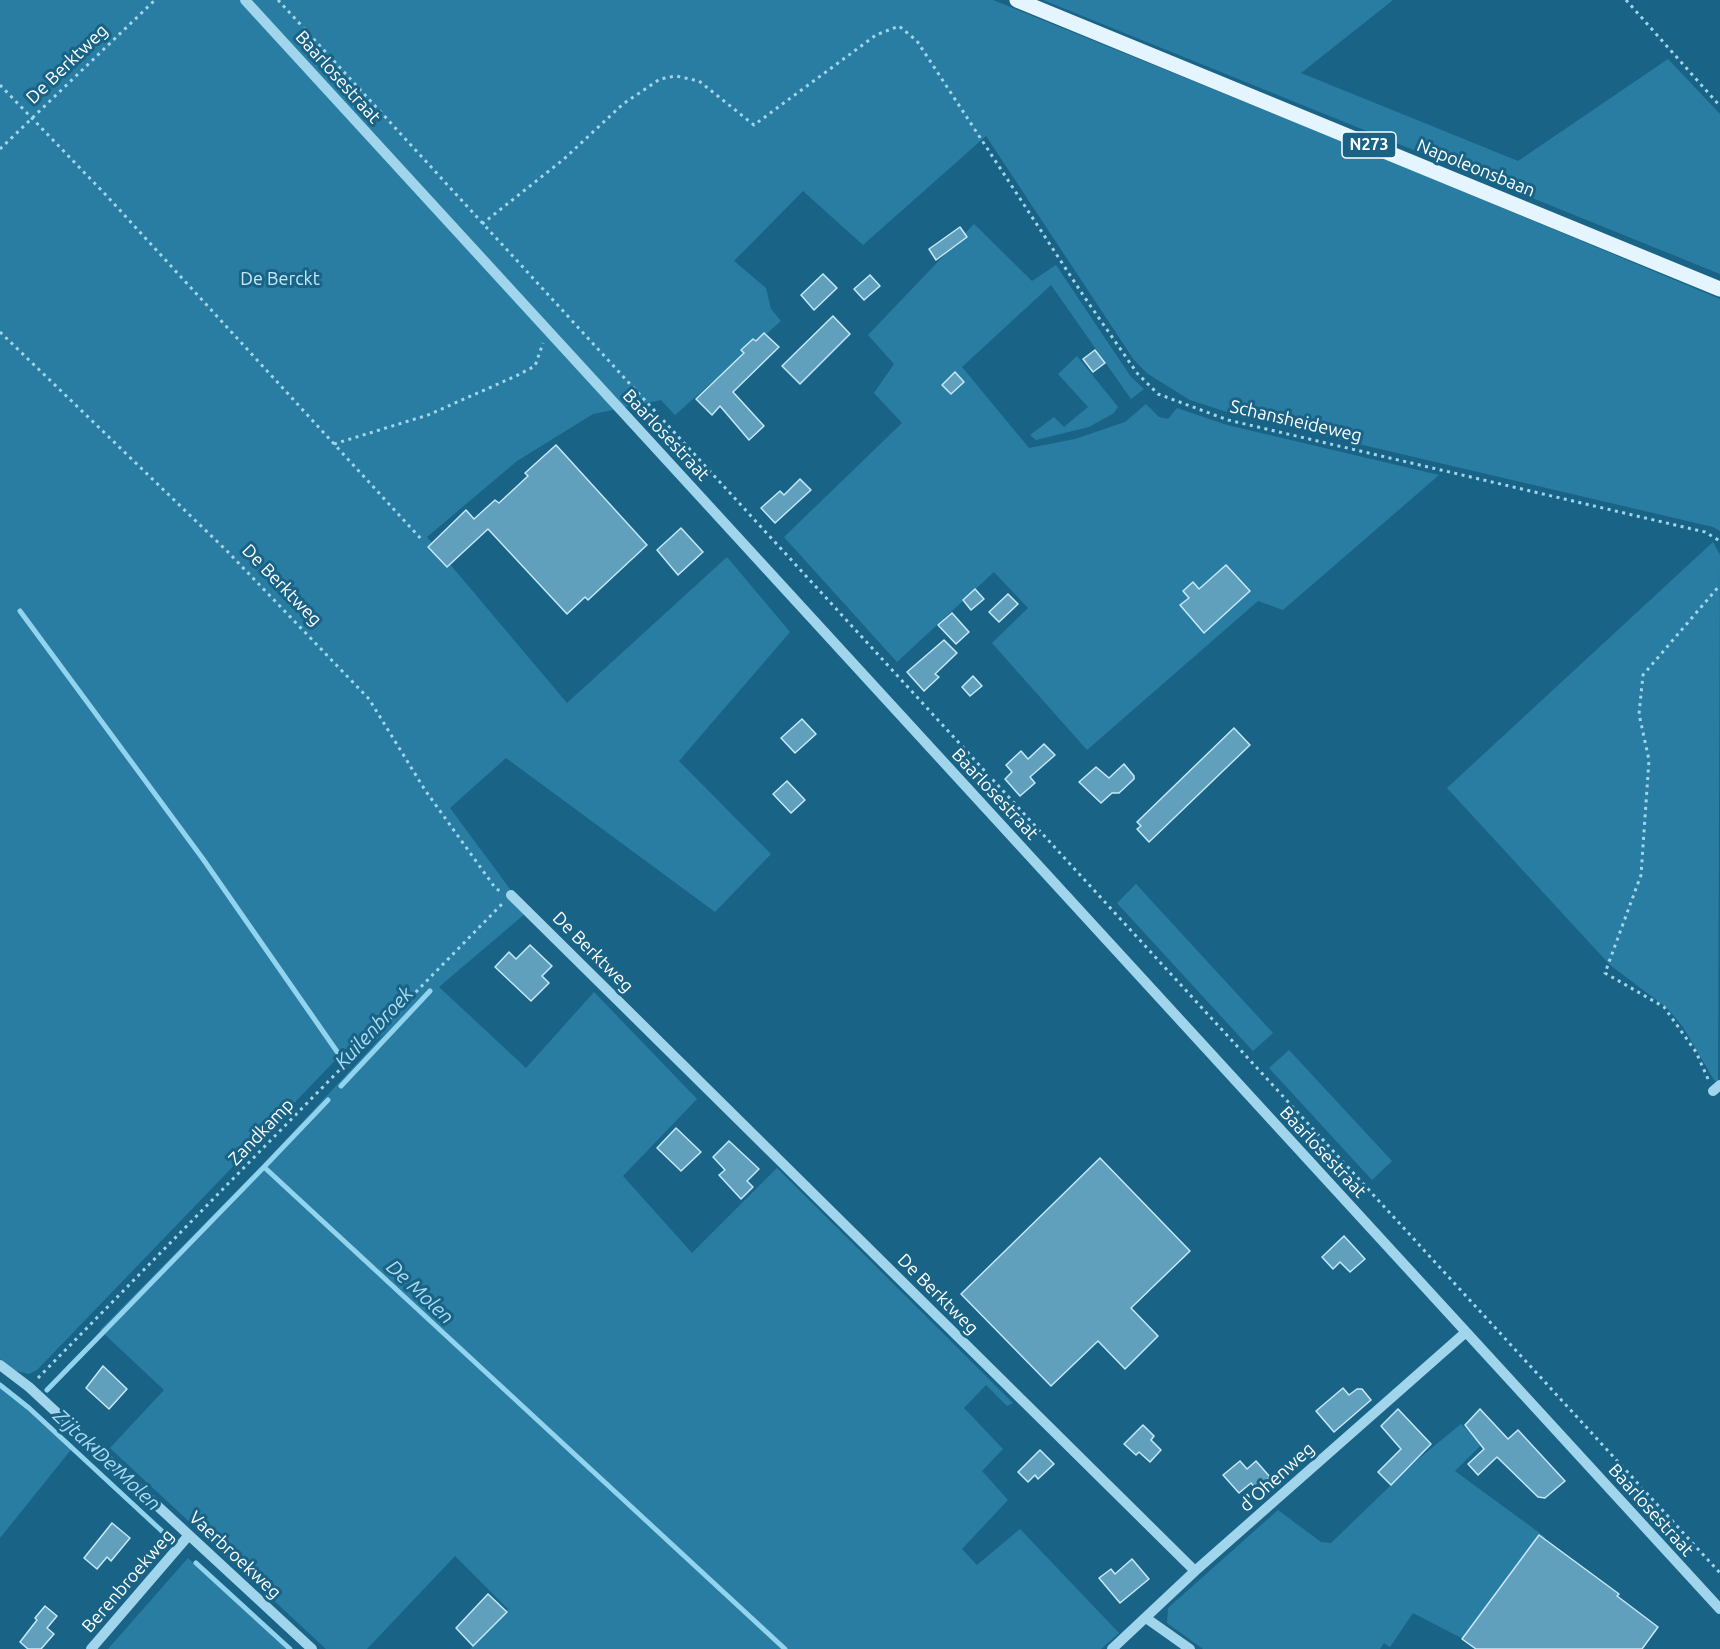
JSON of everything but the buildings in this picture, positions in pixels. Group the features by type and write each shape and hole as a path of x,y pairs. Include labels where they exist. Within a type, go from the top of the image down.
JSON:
{"main road":[{"name":"Napoleonsbaan","path":"1017,0 1720,290"}],"street":[{"name":"Baarlosestraat","path":"245,0 1720,1609"},
{"name":"De Berktweg","path":"511,895 1195,1571"},
{"name":"d'Ohenweg","path":"1112,1649 1195,1571 1466,1332"},
{"name":"Vaerbroekweg","path":"0,1365 29,1387 312,1649"},
{"name":"Berenbroekweg","path":"91,1649 189,1535"},
{"path":"1146,1618 1190,1649"}],"path":[{"name":"De Berktweg","path":"0,149 34,119 155,0"},
{"path":"278,0 1720,1573"},
{"path":"1626,0 1720,106"},
{"name":"Schansheideweg","path":"482,224 564,159 623,104 660,79 676,76 699,81 754,126 876,35 899,26 917,41 987,150 1137,373 1158,394 1228,420 1705,532 1720,542"},
{"path":"0,85 34,119 422,540"},
{"path":"334,444 428,416 535,366 547,330 567,313"},
{"name":"De Berktweg","path":"0,332 227,551 369,699 425,790 496,889 511,895"},
{"path":"1717,1088 1696,1052 1664,1007 1605,973 1641,875 1649,760 1639,714 1643,675 1720,585"},
{"name":"Zandkamp","path":"29,1387 511,895"}],"green space":[{"name":"De Berckt","path":"0,0 993,0 1400,165 1720,299 1720,531 1713,527 1239,416 1190,400 1148,374 1134,360 986,136 863,245 803,191 734,261 766,288 771,309 781,321 675,415 661,400 593,414 517,461 427,537 567,703 727,557 790,632 679,761 771,854 715,912 506,758 450,808 527,912 439,987 526,1068 594,992 697,1099 623,1176 692,1253 777,1168 1013,1403 1007,1406 986,1385 964,1408 1003,1449 982,1471 1008,1500 962,1549 977,1565 1020,1529 1119,1633 1101,1649 470,1649 508,1609 455,1556 367,1649 326,1649 110,1448 164,1390 100,1330 267,1160 386,1032 357,1056 349,1046 37,1370 29,1374 13,1370 0,1359"},
{"path":"1043,0 1393,0 1301,73 1518,161 1668,59 1720,114 1720,274"},
{"path":"974,224 1032,281 1056,265 1131,377 1144,389 1131,399 1051,285 962,367 1029,448 1075,439 1125,422 1146,404 1159,417 1168,419 1177,408 1227,425 1439,475 1283,610 1258,601 1087,750 992,643 1028,608 994,572 897,662 784,537 902,423 874,393 894,364 868,335"},
{"path":"1077,356 1118,407 1114,413 1089,427 1036,440 1030,435 1054,417 1064,427 1088,407 1058,374"},
{"path":"1713,542 1720,555 1718,1082 1714,1080 1683,1027 1667,1008 1610,965 1447,788"},
{"path":"1136,884 1273,1033 1253,1051 1117,903"},
{"path":"1289,1050 1392,1161 1372,1180 1269,1068"},
{"path":"0,1383 74,1446 0,1538"},
{"path":"1461,1424 1482,1444 1455,1471 1545,1537 1467,1641 1413,1613 1390,1647 1384,1643 1380,1649 1203,1649 1167,1623 1168,1608 1278,1510 1321,1542 1331,1543 1417,1460"},
{"path":"188,1558 286,1649 108,1649"}],"waterway":[{"path":"20,611 203,859 338,1053"},
{"name":"Kuilenbroek","path":"341,1086 430,991"},
{"name":"Kuilenbroek","path":"264,1167 328,1100"},
{"name":"De Molen","path":"47,1390 264,1167 785,1649"},
{"name":"Zijtak De Molen","path":"0,1385 29,1408 165,1534"},
{"name":"Zijtak De Molen","path":"196,1563 290,1649"}]}
